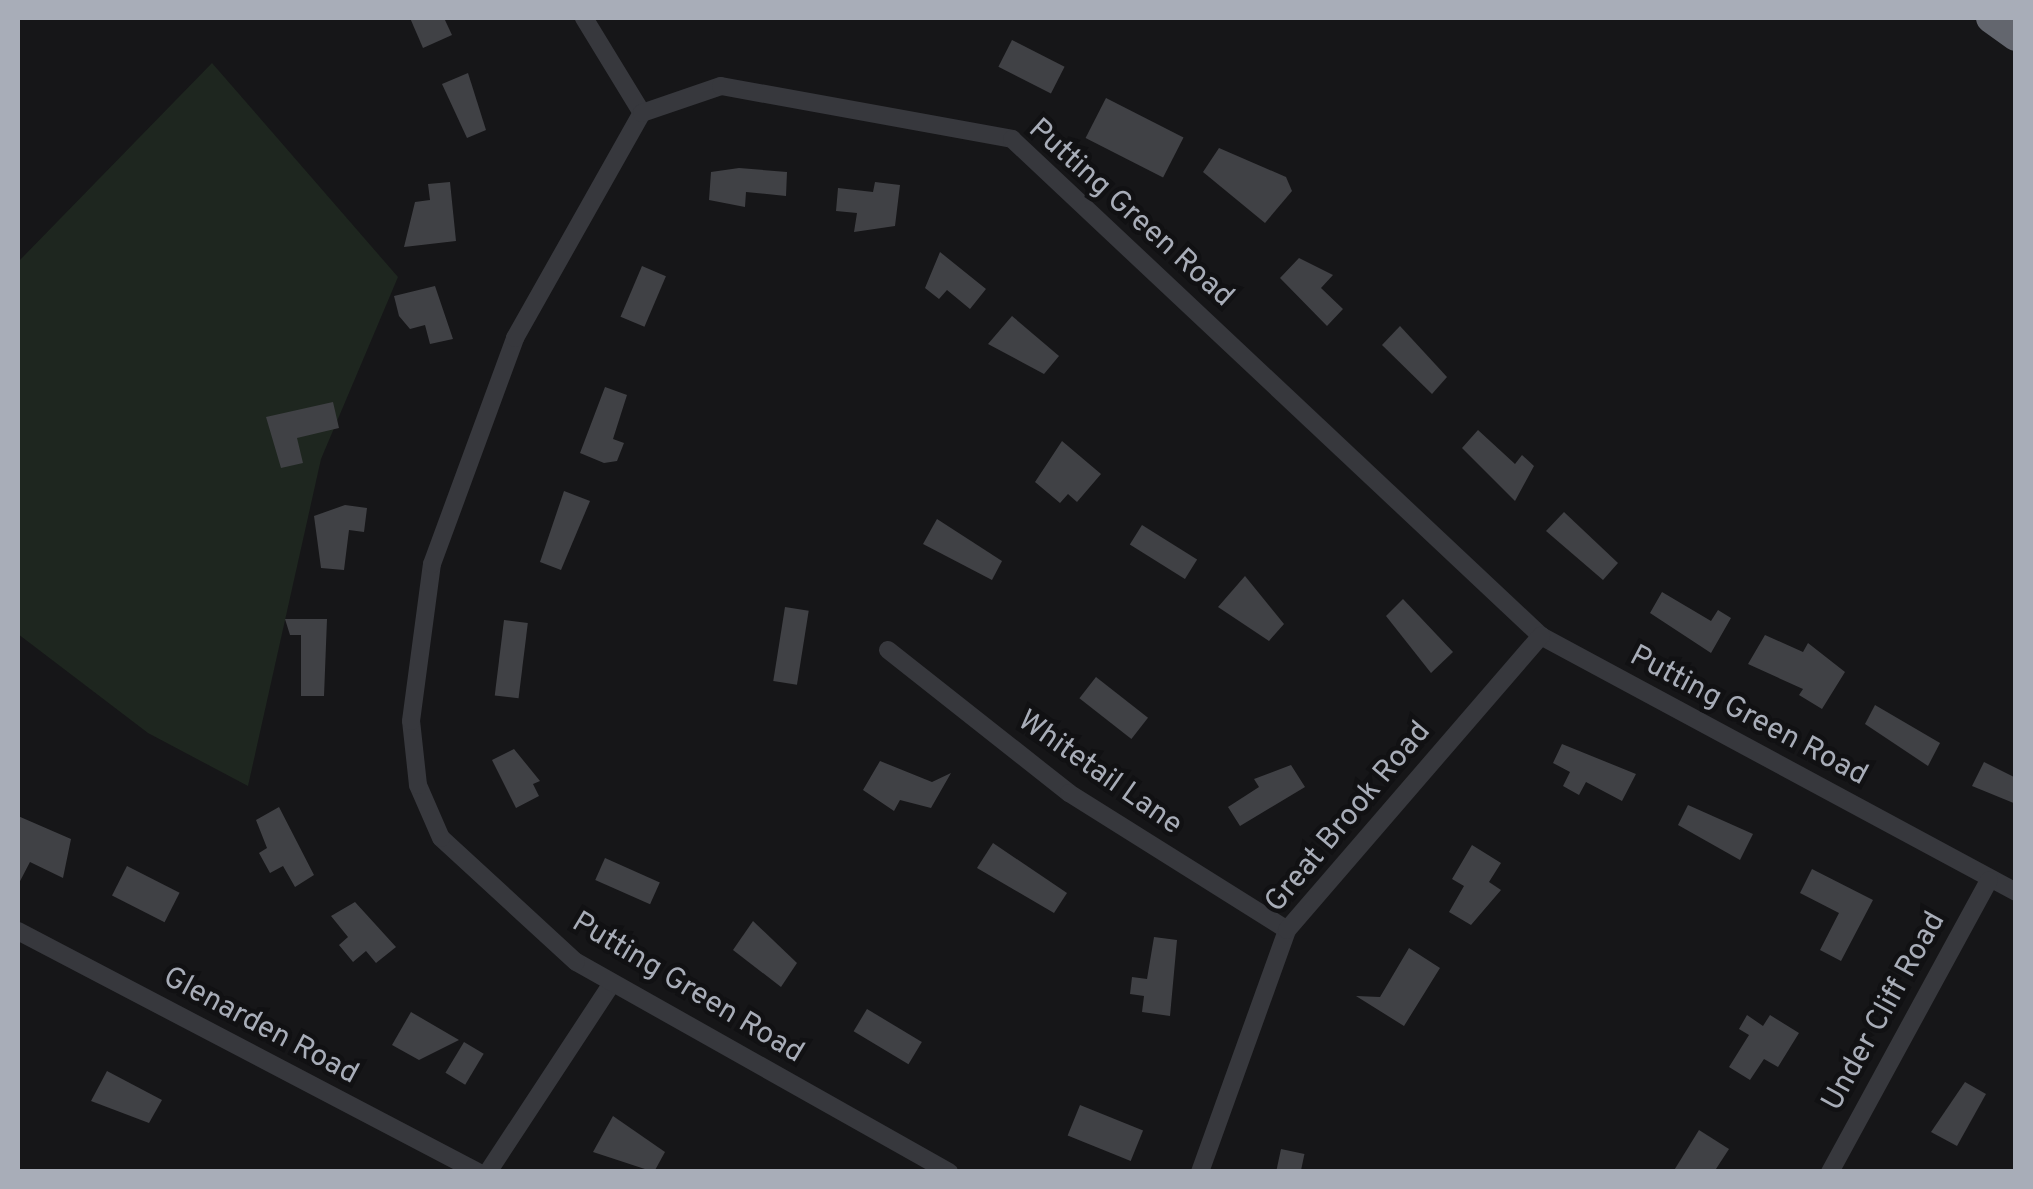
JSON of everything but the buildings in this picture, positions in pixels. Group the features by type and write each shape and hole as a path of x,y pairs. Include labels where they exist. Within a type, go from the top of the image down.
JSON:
{"highway":[{"path":"1991,18 2016,36"}],"street":[{"path":"584,18 642,113"},
{"name":"Putting Green Road","path":"949,1172 612,983 520,917 440,838 418,785 410,721 432,564 515,338 642,113 721,86 1012,138 1541,636 2016,892"},
{"name":"Great Brook Road","path":"1200,1172 1286,930 1541,636"},
{"name":"Whitetail Lane","path":"888,650 1069,793 1286,930"},
{"name":"Under Cliff Road","path":"1830,1172 1989,880"},
{"name":"Glenarden Road","path":"18,931 478,1172"},
{"path":"488,1172 612,983"}],"shaded area":[{"path":"212,63 398,277 321,459 248,786 148,733 18,634 18,262"}]}
